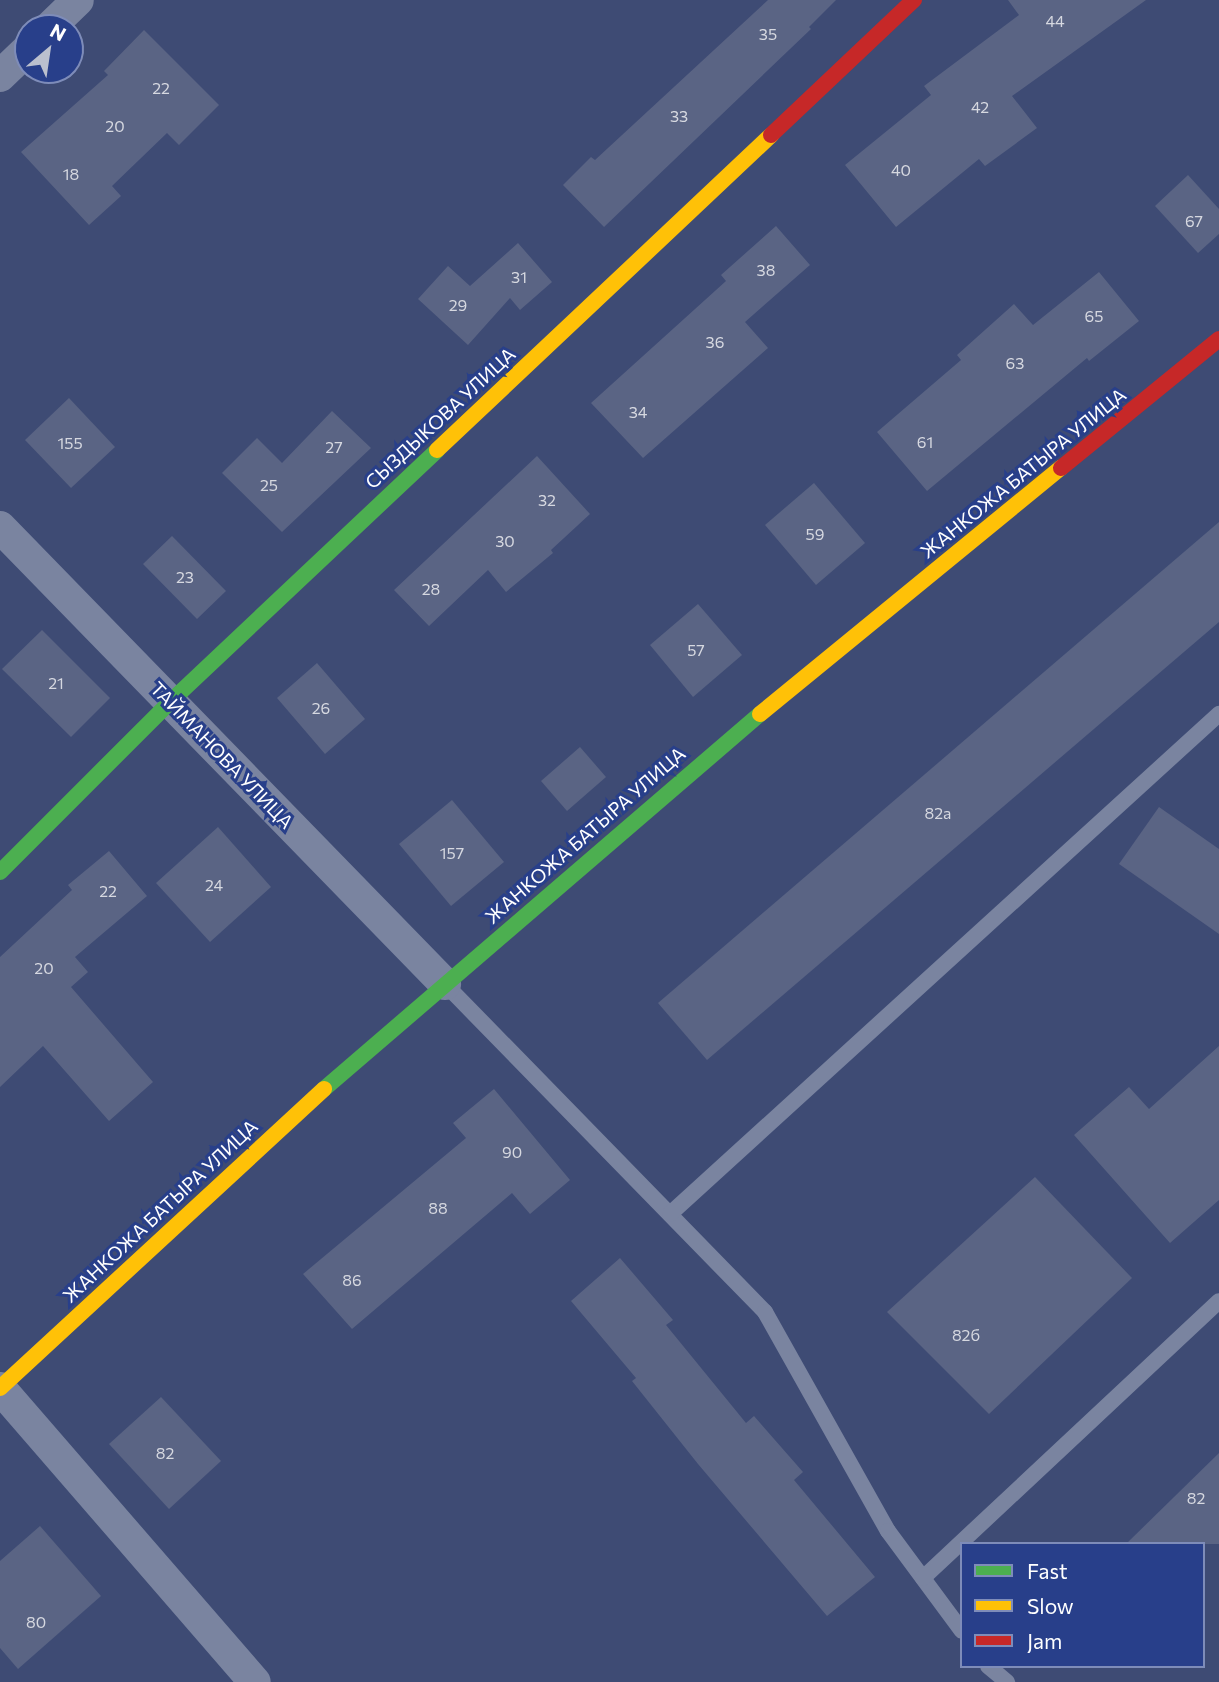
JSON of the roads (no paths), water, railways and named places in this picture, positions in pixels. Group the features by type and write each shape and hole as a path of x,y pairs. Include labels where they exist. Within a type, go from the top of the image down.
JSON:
{"street":[{"path":"64,14 78,0"},
{"name":"СЫЗДЫКОВА УЛИЦА","path":"0,872 170,702 914,0"},
{"path":"0,76 14,62"},
{"name":"ЖАНКОЖА БАТЫРА УЛИЦА","path":"0,1388 445,984 668,789 1219,339"},
{"name":"ТАЙМАНОВА УЛИЦА","path":"0,527 445,984"},
{"path":"0,1388 255,1682"}],"lane":[{"path":"670,1214 1219,714"},
{"path":"445,984 765,1312 888,1531 960,1628"},
{"path":"961,1542 1219,1301"},
{"path":"923,1578 960,1543"},
{"path":"990,1668 1007,1682"}]}
